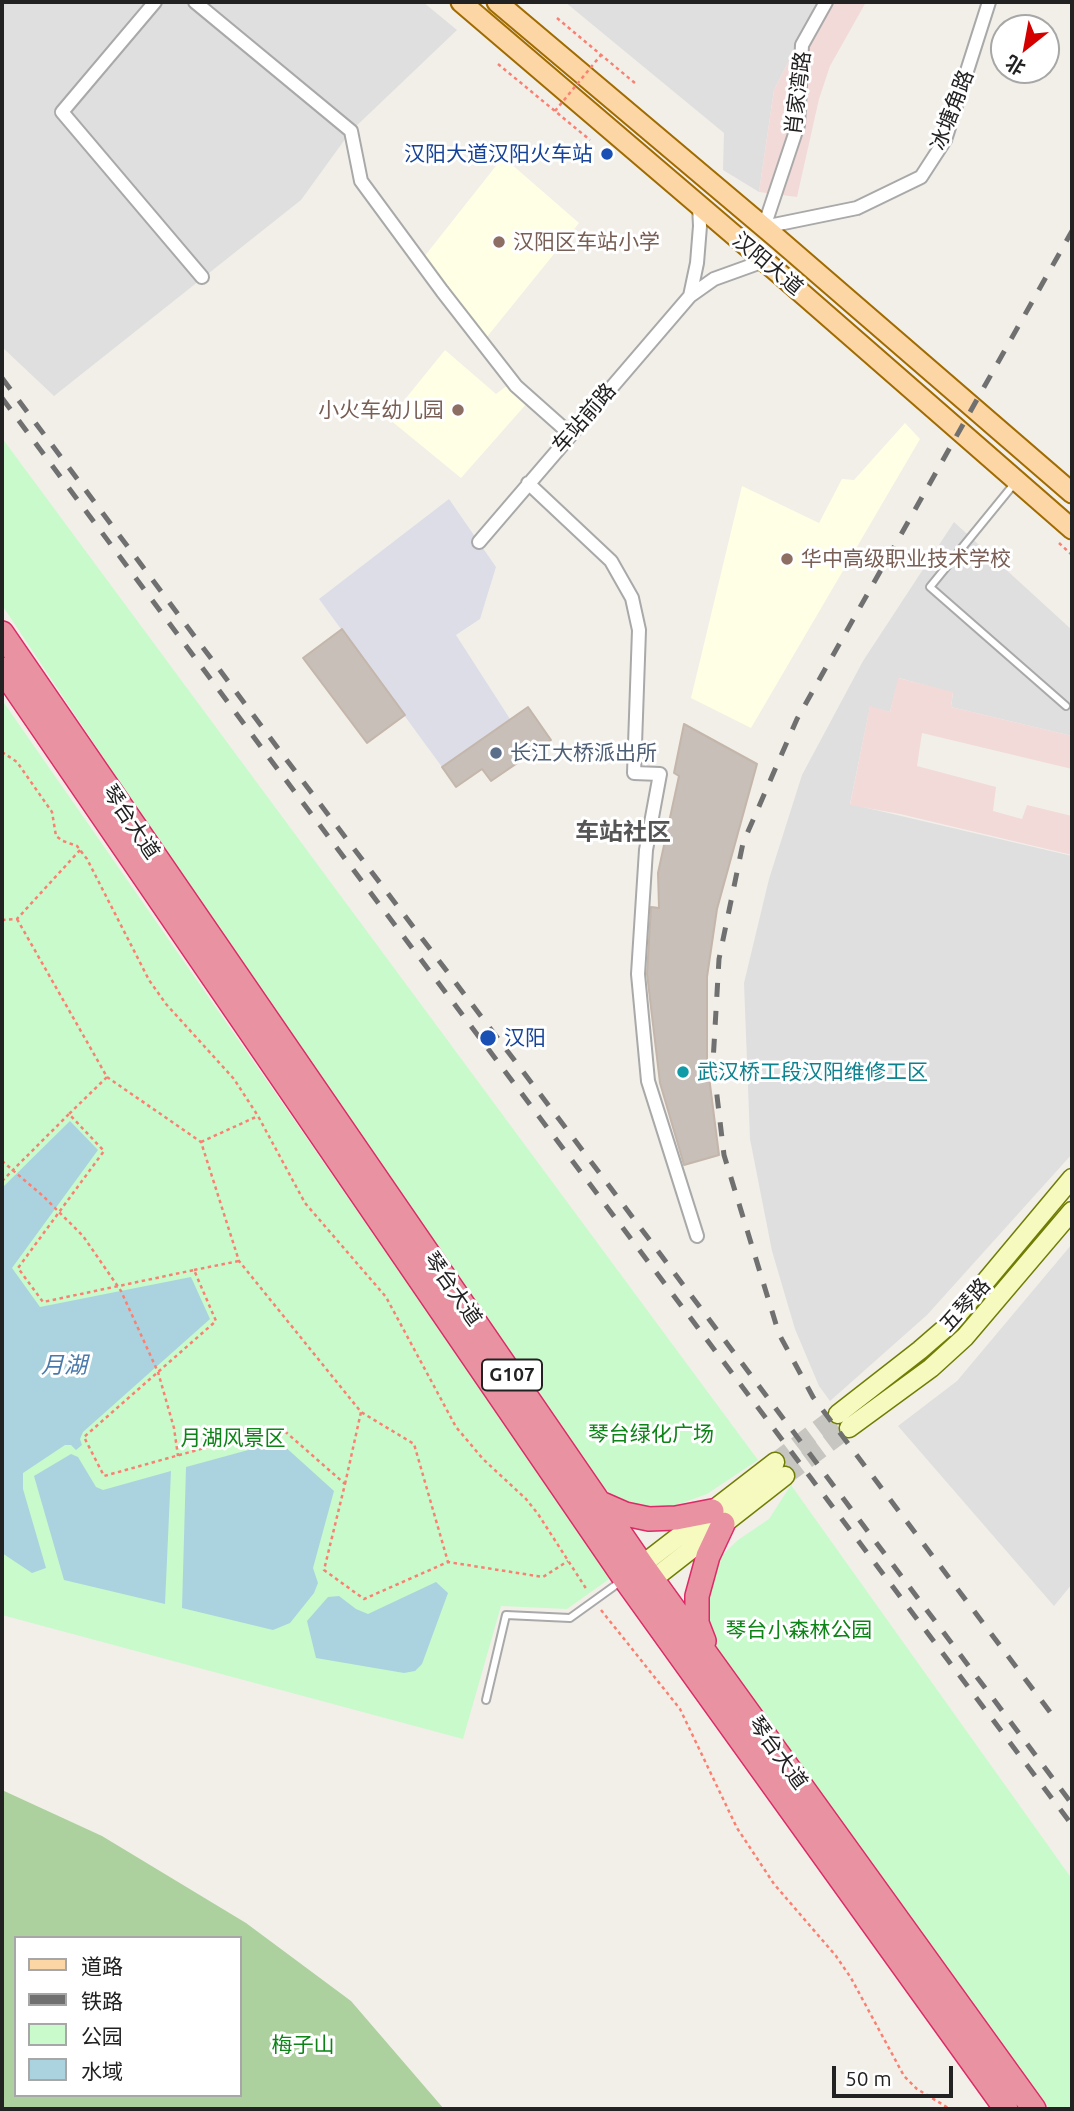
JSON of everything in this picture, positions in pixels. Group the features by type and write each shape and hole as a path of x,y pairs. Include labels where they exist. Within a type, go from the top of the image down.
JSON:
{"highway":[{"name":"琴台大道","path":"2,633 600,1503 639,1579 713,1664 1034,2109"},
{"name":"琴台大道","path":"2,669 1006,2109"},
{"path":"600,1503 625,1514 649,1519 718,1517 696,1605 700,1632 713,1664"}],"main road":[{"name":"汉阳大道","path":"461,2 1072,529"},
{"name":"汉阳大道","path":"497,2 1072,493"},
{"name":"五琴路","path":"1072,1178 950,1324 844,1421 943,1359 965,1337 1072,1211"},
{"path":"639,1579 780,1469"}],"street":[{"path":"155,2 62,112 202,277"},
{"path":"195,2 351,131 361,181 516,386 570,435"},
{"name":"肖家湾路","path":"764,228 798,125 802,45 826,2"},
{"name":"冰塘角路","path":"764,228 856,208 921,177 945,140 989,2"},
{"path":"690,296 701,226 699,206"},
{"path":"690,296 714,279 764,261"},
{"name":"车站前路","path":"479,542 690,296"},
{"path":"528,483 611,561 632,598 639,630 634,773 660,774 646,850 638,974 647,1068 654,1103 697,1236"}],"lane":[{"path":"1017,481 930,587 1066,706"},
{"path":"486,1700 506,1615 570,1618 594,1600 639,1579"}],"path":[{"path":"556,18 636,84"},
{"path":"555,111 601,55"},
{"path":"498,64 590,140"},
{"path":"1066,549 1072,555"},
{"path":"2,752 18,762 52,812 56,836 80,850 149,981 166,1004 234,1079 258,1116 305,1203 386,1297 456,1427 483,1459 532,1506 594,1600 632,1652 680,1709 737,1828 774,1884 836,1956 851,1978 904,2076 917,2089 950,2109"},
{"path":"2,920 17,919 80,850"},
{"path":"17,919 107,1077 201,1142 239,1261 361,1412 414,1444 448,1562"},
{"path":"2,1181 107,1077"},
{"path":"69,1114 104,1151 57,1210 18,1268 43,1302 239,1261"},
{"path":"201,1142 258,1116"},
{"path":"2,1161 83,1236 121,1291 158,1372 174,1428 178,1456"},
{"path":"194,1270 216,1321 84,1437 104,1476 279,1427 345,1484"},
{"path":"361,1412 324,1570 364,1600 448,1562 543,1577 568,1561"}],"shaded area":[{"path":"2,2 423,2 457,30 351,131 301,200 54,396 2,347"},
{"path":"565,2 819,2 774,90 759,192 723,170 724,133"},
{"path":"819,2 866,2 830,66 819,99 797,197 759,192 774,90"},
{"name":"汉阳区车站小学","path":"503,157 579,223 482,343 420,262"},
{"name":"小火车幼儿园","path":"445,350 496,394 508,385 528,402 461,478 389,419"},
{"name":"华中高级职业技术学校","path":"905,423 920,439 751,728 691,698 742,486 819,523 842,479 854,480"},
{"path":"449,499 496,567 480,619 456,635 510,719 442,767 319,599"},
{"path":"954,522 1072,630 1072,736 951,707 953,693 899,678 890,712 870,707 850,804 1072,856 1072,1154 927,1315 830,1401 819,1386 795,1329 772,1251 750,1139 744,983 769,879 802,775 863,661"},
{"path":"898,678 953,692 951,707 1072,736 1072,769 922,733 917,766 996,787 993,811 1022,819 1027,805 1072,816 1072,855 900,814 850,805 870,706 890,712"},
{"path":"1072,1244 1072,1584 1054,1606 898,1426 957,1381"}],"green space":[{"name":"琴台绿化广场","path":"2,438 758,1460 707,1494 663,1510 651,1511 618,1501 600,1484 144,819 2,605"},
{"name":"月湖风景区","path":"2,700 612,1577 567,1609 501,1606 463,1739 2,1615"},
{"name":"琴台小森林公园","path":"791,1485 1072,1879 1072,2109 1050,2109 714,1644 704,1604 719,1558 738,1540 769,1519"},
{"name":"梅子山","path":"2,1790 102,1836 246,1923 351,2001 444,2109 6,2109 2,2106"}],"water":[{"name":"月湖","path":"70,1121 98,1150 12,1268 40,1307 191,1277 210,1319 83,1432 80,1439 82,1445 76,1450 71,1445 65,1445 23,1473 23,1489 46,1568 32,1573 2,1553 2,1188"},
{"path":"274,1443 282,1444 334,1491 313,1568 318,1583 314,1593 290,1623 273,1630 182,1608 186,1467"},
{"path":"71,1454 78,1457 96,1487 103,1490 171,1471 165,1604 64,1580 34,1476"},
{"path":"436,1582 448,1593 422,1664 415,1671 404,1673 316,1658 307,1621 328,1597 339,1596 368,1614"}],"building":[{"path":"342,629 405,715 367,743 303,658"},
{"name":"长江大桥派出所","path":"528,707 551,740 491,781 482,769 456,787 442,767"},
{"path":"684,724 757,764 717,909 707,977 707,1061 719,1155 684,1165 660,1083 647,974 651,907 659,908 658,873 679,776 674,773"}],"tunnel":[{"path":"775,1462 838,1414"},
{"path":"785,1476 849,1428"}],"railway":[{"path":"1050,1712 813,1397 779,1334 724,1155 713,1062 719,959 743,843 797,719 1072,231"},
{"path":"2,378 1072,1804"},
{"path":"2,398 276,767 1072,1825"}],"place":[{"name":"汉阳大道汉阳火车站","path":"607,154"},
{"name":"汉阳区车站小学","path":"499,242"},
{"name":"小火车幼儿园","path":"458,410"},
{"name":"华中高级职业技术学校","path":"787,559"},
{"name":"长江大桥派出所","path":"496,753"},
{"name":"汉阳","path":"488,1038"},
{"name":"武汉桥工段汉阳维修工区","path":"683,1072"}],"district":[{"name":"车站社区","path":"623,832"}]}
